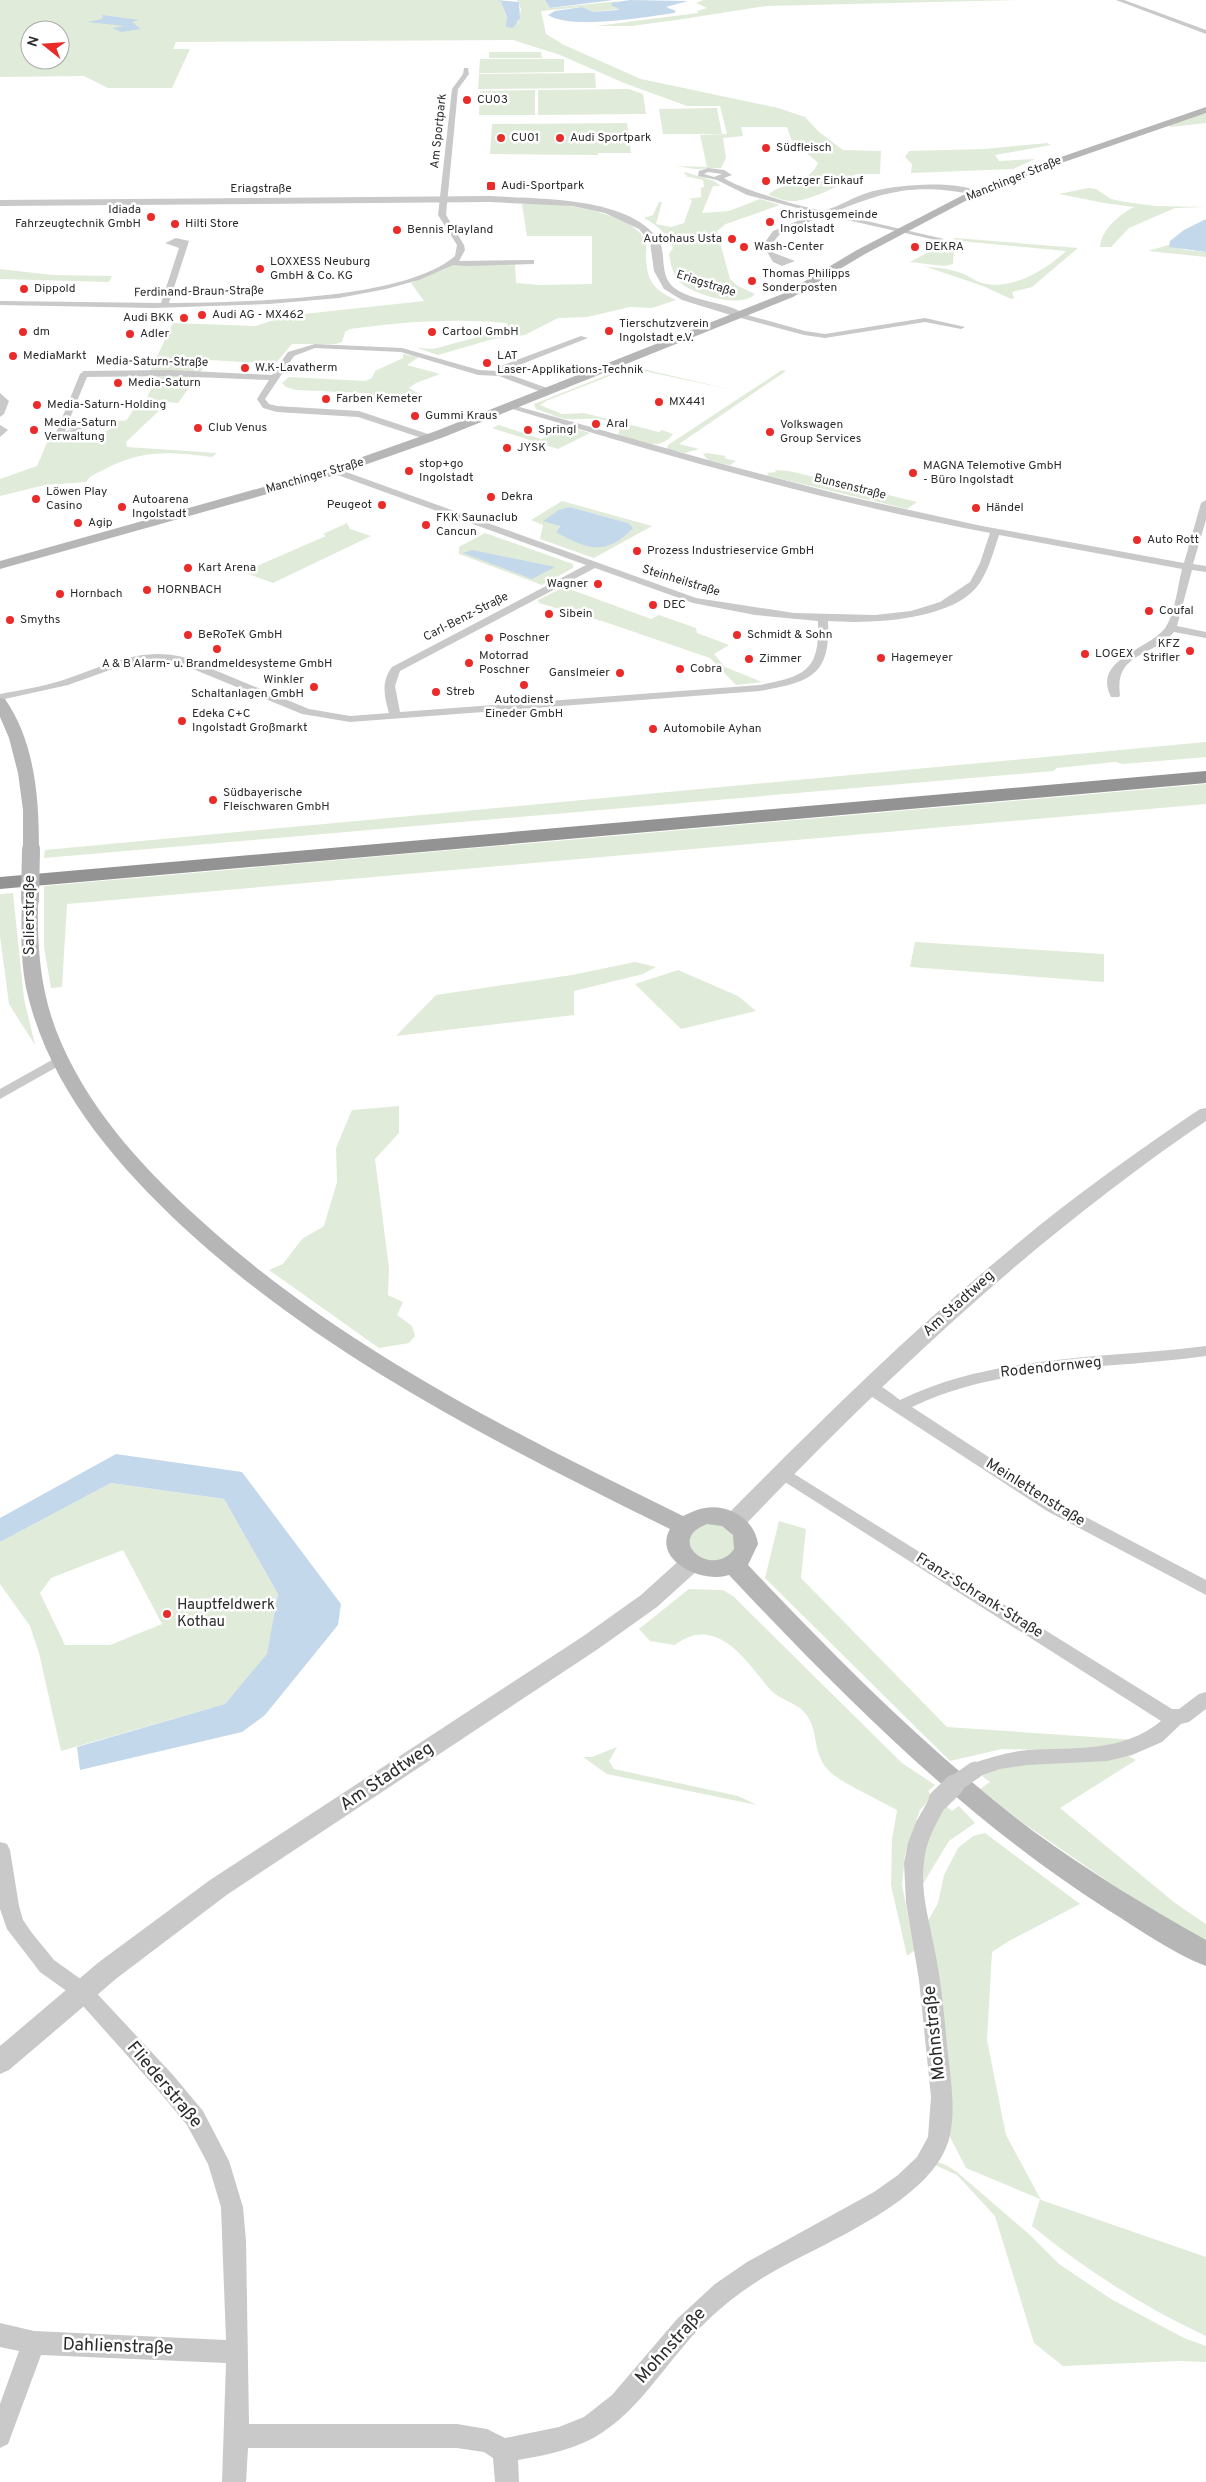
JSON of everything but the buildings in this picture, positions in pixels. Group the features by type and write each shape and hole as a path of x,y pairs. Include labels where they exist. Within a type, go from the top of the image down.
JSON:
{"highway":[{"path":"0,869 1206,765"},
{"path":"0,883 1206,777"}],"main road":[{"name":"Manchinger Straße","path":"0,565 336,471 431,438 741,312 798,291 830,269 900,230 976,193 1038,168 1206,110"},
{"name":"Salierstraße","path":"0,702 26,764 31,823 31,968 37,1000 59,1060 79,1096 128,1161 200,1234 240,1268 302,1315 372,1360 474,1418 683,1526"},
{"path":"706,1516 722,1517 734,1522 744,1532 748,1543 743,1557 733,1564 713,1569 691,1563 682,1556 677,1548 677,1537 683,1526 693,1520 706,1516"},
{"path":"733,1564 905,1737 1002,1821 1081,1877 1206,1954"}],"street":[{"path":"1119,0 1206,32"},
{"name":"Am Sportpark","path":"444,200 455,89 466,74 466,69"},
{"path":"723,172 734,188 822,213 940,239"},
{"path":"773,256 767,245 772,236 870,194 900,188 935,188 976,193"},
{"name":"Eriagstraße","path":"0,203 522,199 572,203 608,211 636,223 652,236 656,246 659,271 666,287 686,298 741,312"},
{"path":"444,200 443,222 455,232 460,242 458,256 452,262"},
{"path":"9,212 75,202"},
{"path":"164,304 183,247"},
{"name":"Ferdinand-Braun-Straße","path":"0,303 254,304 373,291 408,282 452,262 466,264 531,262"},
{"path":"741,312 818,336 835,336 928,320 961,327"},
{"path":"500,374 506,367 584,338"},
{"path":"431,438 360,414 283,410 266,406 261,399 294,352 306,348 324,346 402,350 478,372 500,374 506,378 547,391"},
{"name":"Media-Saturn-Straße","path":"64,424 84,374 170,373 274,378"},
{"path":"0,396 5,401 0,414"},
{"name":"Bunsenstraße","path":"512,406 716,466 927,518 995,532 1206,569"},
{"path":"0,428 4,430 0,434"},
{"name":"Steinheilstraße","path":"336,471 670,593 712,605 761,613 823,617 895,616 947,604 973,585 995,532"},
{"path":"1115,695 1111,683 1116,670 1129,658 1155,643 1171,628 1206,503"},
{"name":"Carl-Benz-Straße","path":"396,717 389,680 391,674 402,664 594,565"},
{"path":"0,697 55,686 134,658 160,654 179,659 294,707 319,715 350,719 396,717 774,685 801,677 817,664 823,648 823,617"},
{"path":"1171,628 1206,635"},
{"path":"0,1095 59,1060"},
{"name":"Am Stadtweg","path":"734,1522 869,1387 956,1306 1043,1232 1146,1152 1206,1112"},
{"name":"Rodendornweg","path":"900,1406 931,1390 965,1380 1026,1370 1206,1352"},
{"name":"Meinlettenstraße","path":"869,1387 1053,1507 1206,1588"},
{"name":"Franz-Schrank-Straße","path":"783,1472 1161,1712 1176,1718"},
{"name":"Am Stadtweg","path":"82,1991 219,1887 590,1643 648,1601 691,1563"},
{"name":"Mohnstraße","path":"503,2450 558,2440 579,2433 597,2422 614,2408 644,2377 676,2337 716,2298 756,2270 825,2233 885,2197 927,2163 936,2148 940,2129 941,2092 928,1967 918,1920 912,1873 915,1852 922,1827 939,1800 956,1783 993,1761 1013,1758 1085,1756 1140,1746 1156,1737 1176,1718 1188,1714 1206,1699"},
{"name":"Fliederstraße","path":"0,1850 9,1906 14,1923 47,1966 82,1991 195,2118 218,2161 227,2190 233,2224 238,2352 237,2436 234,2482"},
{"path":"0,2062 82,1991"},
{"name":"Dahlienstraße","path":"0,2335 34,2343 238,2352"},
{"path":"0,2436 34,2343"},
{"path":"237,2436 457,2436 487,2441 503,2450 506,2460 507,2482"}],"green space":[{"path":"0,0 497,0 501,2 507,18 518,23 521,10 519,2 516,0 545,0 550,8 630,0 616,2 615,7 620,9 593,12 582,7 541,11 546,34 564,45 641,79 778,108 805,117 819,132 843,150 881,151 880,174 856,174 825,192 797,201 768,195 781,187 802,180 814,170 818,163 791,139 787,127 741,127 743,136 723,138 726,158 721,168 695,169 676,166 707,167 700,135 727,134 720,106 687,106 624,83 560,55 513,40 176,42 173,49 190,49 172,88 108,88 84,76 0,77"},
{"path":"703,0 1023,0 766,6 632,26 596,26 698,13 697,11 707,8 696,3"},
{"path":"489,52 541,52 542,58 489,58"},
{"path":"480,59 564,59 564,72 479,73"},
{"path":"595,73 596,88 478,89 479,74"},
{"path":"629,89 643,94 646,114 538,115 538,90"},
{"path":"535,90 535,115 479,115 480,91"},
{"path":"717,108 722,134 663,134 659,109"},
{"path":"1203,113 1206,114 1206,123 1170,127 1170,125"},
{"name":"Audi Sportpark","path":"627,123 631,153 598,153 598,155 490,154 492,124"},
{"path":"1047,143 1051,145 995,155 999,161 1035,159 1013,169 911,173 912,164 905,157 909,151 984,149"},
{"path":"685,172 714,181 721,186 713,186 702,213 729,211 760,199 780,205 726,224 717,231 730,279 738,286 755,294 748,298 729,300 717,298 686,287 675,276 669,254 673,248 668,238 662,230 644,218 653,215 659,202 662,202 656,224 671,227 684,223 692,200 688,199 701,197 701,188 704,187 703,180 685,176 688,175 684,174"},
{"path":"1088,188 1096,189 1111,199 1125,202 1156,206 1206,207 1175,208 1129,228 1111,247 1100,247 1104,235 1112,223 1134,207 1059,194"},
{"path":"542,203 600,212 628,224 639,232 646,242 648,273 653,284 662,293 676,300 652,308 630,307 587,317 558,318 525,335 493,339 438,355 417,348 433,349 478,337 508,325 506,323 448,321 389,324 350,329 345,332 342,342 336,344 292,344 275,364 209,360 178,403 146,400 157,375 150,371 173,323 256,326 285,316 424,301 411,283 453,264 515,264 516,283 539,285 592,284 592,236 527,236 522,204"},
{"path":"952,239 1078,248 1032,287 1012,292 1014,298 1011,299 983,286 924,266 954,271 982,283 993,285 1005,284 1038,272 1066,251"},
{"path":"947,242 961,245 954,250 953,264 944,266 910,262"},
{"path":"1168,245 1185,250 1206,252 1206,257 1148,251"},
{"path":"0,269 52,275 112,276 109,282 0,279"},
{"path":"403,354 419,357 407,365 440,374 416,383 409,388 419,394 402,400 385,402 373,398 374,395 365,393 296,390 286,387 282,383 289,377 365,381 372,378 375,371 403,358"},
{"path":"630,366 733,390 630,368 540,405 562,414 584,413 673,434 668,440 655,444 640,442 618,435 620,428 608,421 563,418 536,409 534,404"},
{"path":"782,370 786,371 679,444 699,449 685,453 667,449 668,445"},
{"path":"137,403 164,406 126,442 127,447 217,453 212,457 170,453 145,455 132,458 94,474 86,482 45,485 0,496 0,479 37,466 49,438 82,438 109,430 114,422 127,420"},
{"path":"499,425 541,439 573,428 590,433 558,449 492,428"},
{"path":"703,454 726,456 724,458 736,461 730,465 748,469 709,461"},
{"path":"775,470 789,471 917,502 907,509 769,476 767,473 776,472"},
{"path":"562,501 652,526 594,558 540,539 543,525 531,520","holes":["570,507 628,523 556,532"]},
{"path":"347,523 350,529 371,536 273,583 243,572 326,536 323,534"},
{"path":"485,533 573,564 573,568 542,585 459,554 459,547"},
{"path":"564,587 651,619 659,615 696,628 697,633 729,645 714,654 725,667 762,682 736,685 710,658 605,622 539,603 538,600"},
{"path":"1206,742 1206,757 1123,764 1115,762 1057,768 1053,771 44,858 45,850"},
{"path":"1206,784 1206,804 67,904 62,987 51,988 44,947 44,886"},
{"path":"13,893 24,999 35,1045 9,1004 0,936 0,894"},
{"path":"915,942 1104,954 1104,982 910,967"},
{"path":"635,962 656,967 643,974 574,991 574,1015 396,1036 436,995 572,975"},
{"path":"678,970 738,996 756,1011 681,1029 635,984"},
{"path":"399,1106 399,1133 375,1159 389,1268 388,1295 403,1302 397,1315 412,1326 415,1336 409,1343 379,1348 269,1270 283,1264 302,1239 324,1226 337,1182 336,1148 352,1110"},
{"path":"111,1483 224,1499 278,1594 268,1654 225,1704 61,1751 39,1653 30,1626 0,1584 0,1542","holes":["123,1550 162,1624 110,1645 65,1645 40,1593 51,1578"]},
{"path":"779,1521 806,1529 801,1578 947,1727 1137,1740 1079,1751 1002,1749 950,1761 765,1578"},
{"path":"703,1523 724,1524 742,1543 722,1563 696,1560 685,1540"},
{"path":"689,1589 723,1590 733,1596 902,1763 935,1785 928,1791 933,1796 920,1810 905,1854 902,1885 915,1950 907,1956 891,1885 892,1840 897,1810 830,1772 824,1765 818,1751 814,1731 804,1712 772,1691 742,1656 722,1640 700,1635 688,1637 675,1645 650,1641 639,1629"},
{"path":"617,1747 609,1761 614,1769 738,1796 757,1805 607,1774 583,1757 592,1757"},
{"path":"1128,1756 1136,1760 1060,1808 1175,1903 1206,1924 1206,1946 1183,1933 1023,1823 980,1789 990,1782 982,1776 1011,1764 1099,1761"},
{"path":"946,1806 952,1811 959,1806 975,1823 949,1841 921,1887 923,1854 926,1844 934,1825"},
{"path":"985,1833 1080,1904 1009,1941 992,1952 987,2040 1006,2135 1041,2200 1206,2257 1206,2336 1137,2300 1052,2242 1032,2226 1040,2199 966,2168 950,2137 937,1993 924,1928 938,1903 944,1875 958,1848 973,1836"},
{"path":"937,2162 957,2172 1030,2235 1059,2264 1111,2299 1184,2338 1206,2346 1206,2362 1179,2361 1063,2366 1034,2343 995,2216 957,2175 935,2165"}],"water":[{"path":"497,0 519,2 520,18 513,28 506,27 507,17 501,2"},
{"path":"545,0 614,0 550,8"},
{"path":"630,0 688,1 666,7 676,11 674,13 609,21 573,22 548,15 555,11 582,7 593,12 617,10 619,9 611,5 612,3"},
{"path":"103,15 139,20 132,22 141,29 121,32 112,28 125,26 87,22 102,19"},
{"path":"1206,219 1206,252 1169,247 1170,241 1184,230"},
{"path":"570,507 628,523 633,528 614,543 605,546 586,546 577,543 556,532 560,526 543,521 559,510"},
{"path":"472,550 555,567 532,579 463,553"},
{"path":"116,1454 242,1472 341,1604 338,1625 265,1715 242,1732 80,1770 77,1747 225,1704 267,1654 278,1594 224,1499 111,1483 0,1542 0,1518"}],"place":[{"name":"CU03","path":"467,100"},
{"name":"CU01","path":"501,138"},
{"name":"Audi Sportpark","path":"560,138"},
{"name":"Südfleisch","path":"766,148"},
{"name":"Metzger Einkauf","path":"766,181"},
{"name":"Audi-Sportpark","path":"491,186"},
{"name":"Idiada Fahrzeugtechnik GmbH","path":"151,217"},
{"name":"Christusgemeinde Ingolstadt","path":"770,222"},
{"name":"Hilti Store","path":"175,224"},
{"name":"Bennis Playland","path":"397,230"},
{"name":"Autohaus Usta","path":"732,239"},
{"name":"Wash-Center","path":"744,247"},
{"name":"DEKRA","path":"915,247"},
{"name":"LOXXESS Neuburg GmbH & Co. KG","path":"260,269"},
{"name":"Thomas Philipps Sonderposten","path":"752,281"},
{"name":"Dippold","path":"24,289"},
{"name":"Audi AG - MX462","path":"202,315"},
{"name":"Audi BKK","path":"184,318"},
{"name":"Tierschutzverein Ingolstadt e.V.","path":"609,331"},
{"name":"dm","path":"23,332"},
{"name":"Cartool GmbH","path":"432,332"},
{"name":"Adler","path":"130,334"},
{"name":"MediaMarkt","path":"13,356"},
{"name":"LAT Laser-Applikations-Technik","path":"487,363"},
{"name":"W.K-Lavatherm","path":"245,368"},
{"name":"Media-Saturn","path":"118,383"},
{"name":"Farben Kemeter","path":"326,399"},
{"name":"MX441","path":"659,402"},
{"name":"Media-Saturn-Holding","path":"37,405"},
{"name":"Gummi Kraus","path":"415,416"},
{"name":"Aral","path":"596,424"},
{"name":"Club Venus","path":"198,428"},
{"name":"Media-Saturn Verwaltung","path":"34,430"},
{"name":"Springl","path":"528,430"},
{"name":"Volkswagen Group Services","path":"770,432"},
{"name":"JYSK","path":"507,448"},
{"name":"stop+go Ingolstadt","path":"409,471"},
{"name":"MAGNA Telemotive GmbH - Büro Ingolstadt","path":"913,473"},
{"name":"Dekra","path":"491,497"},
{"name":"Löwen Play Casino","path":"36,499"},
{"name":"Peugeot","path":"382,505"},
{"name":"Autoarena Ingolstadt","path":"122,507"},
{"name":"Händel","path":"976,508"},
{"name":"Agip","path":"78,523"},
{"name":"FKK Saunaclub Cancun","path":"426,525"},
{"name":"Auto Rott","path":"1137,540"},
{"name":"Prozess Industrieservice GmbH","path":"637,551"},
{"name":"Kart Arena","path":"188,568"},
{"name":"Wagner","path":"598,584"},
{"name":"HORNBACH","path":"147,590"},
{"name":"Hornbach","path":"60,594"},
{"name":"DEC","path":"653,605"},
{"name":"Coufal","path":"1149,611"},
{"name":"Sibein","path":"549,614"},
{"name":"Smyths","path":"10,620"},
{"name":"BeRoTeK GmbH","path":"188,635"},
{"name":"Schmidt & Sohn","path":"737,635"},
{"name":"Poschner","path":"489,638"},
{"name":"A & B Alarm- u. Brandmeldesysteme GmbH","path":"217,649"},
{"name":"KFZ Strifler","path":"1190,651"},
{"name":"LOGEX","path":"1085,654"},
{"name":"Hagemeyer","path":"881,658"},
{"name":"Zimmer","path":"749,659"},
{"name":"Motorrad Poschner","path":"469,663"},
{"name":"Cobra","path":"680,669"},
{"name":"Ganslmeier","path":"620,673"},
{"name":"Autodienst Eineder GmbH","path":"524,685"},
{"name":"Winkler Schaltanlagen GmbH","path":"314,687"},
{"name":"Streb","path":"436,692"},
{"name":"Edeka C+C Ingolstadt Großmarkt","path":"182,721"},
{"name":"Automobile Ayhan","path":"653,729"},
{"name":"Südbayerische Fleischwaren GmbH","path":"213,800"},
{"name":"Hauptfeldwerk Kothau","path":"167,1614"}]}
